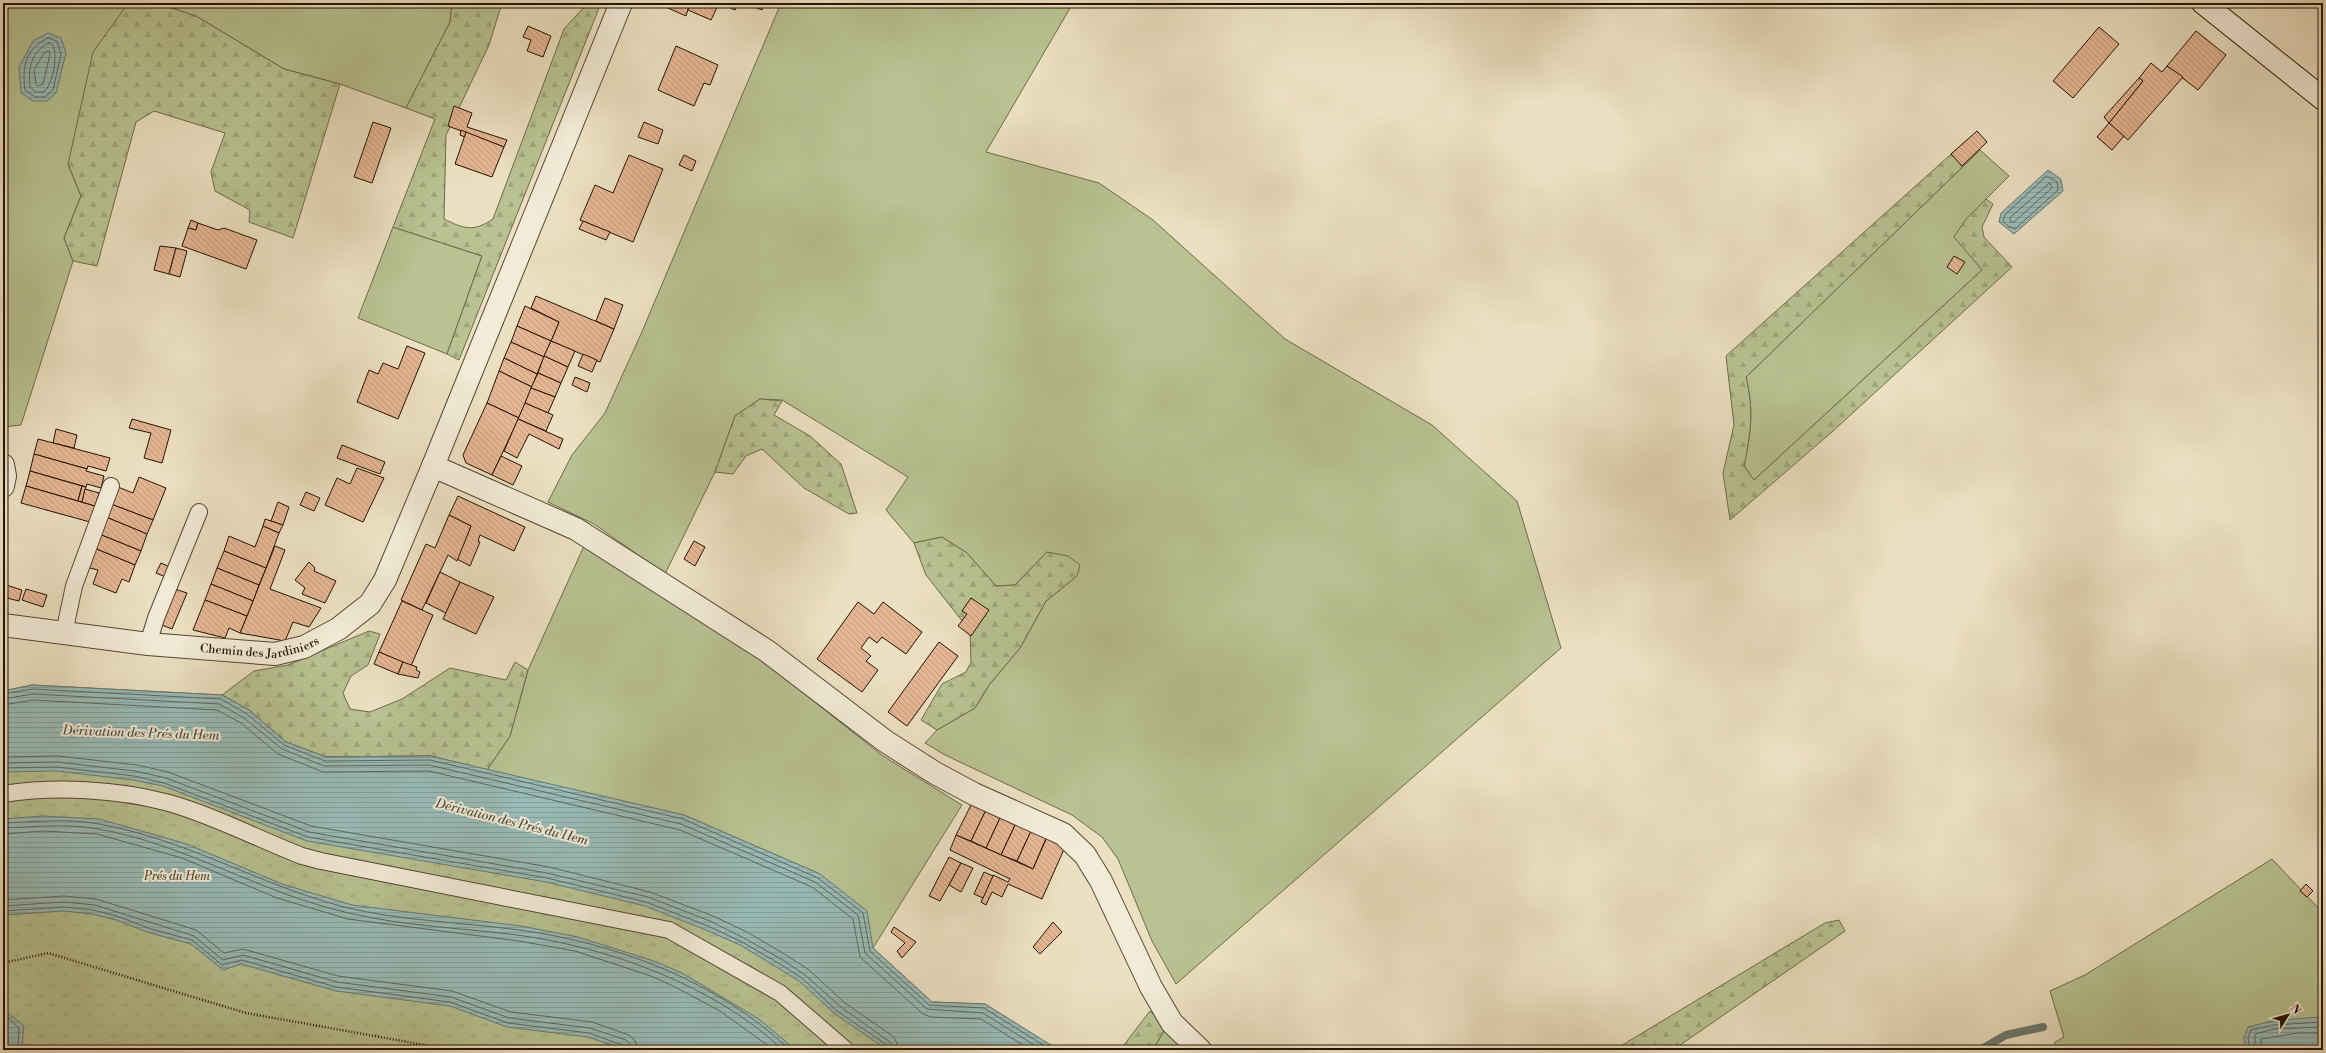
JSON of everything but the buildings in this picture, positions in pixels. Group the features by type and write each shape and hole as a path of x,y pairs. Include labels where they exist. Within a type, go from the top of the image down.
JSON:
{"street":[{"name":"Chemin des Jardiniers","path":"3,625 148,644 275,654 304,647 338,629 370,604 385,580 433,466 621,3"},
{"path":"2203,3 2323,99"},
{"path":"3,465 5,476 3,486"},
{"path":"433,466 576,529 767,651 886,741 935,773 974,794 1062,834 1085,855 1101,881 1151,987 1172,1023 1200,1050"}],"lane":[{"path":"64,633 74,586 111,486"},
{"path":"148,644 154,623 199,512"},
{"path":"3,794 39,791 94,792 168,803 302,856 321,861 669,930 780,992 846,1050"}],"path":[{"path":"3,964 48,953 246,1013 453,1050"}],"green space":[{"path":"3,3 152,3 126,7 68,164 81,196 64,238 73,261 21,425 3,427"},
{"path":"156,3 452,3 450,22 406,108 340,84 284,69 196,16"},
{"path":"156,3 196,16 284,69 340,84 293,238 249,222 250,210 215,191 211,172 225,133 154,111 136,122 97,266 73,261 64,238 81,196 68,164 93,52 126,6"},
{"path":"452,3 502,3 489,45 446,135 444,219 457,225 469,228 480,226 493,219 564,29 588,3 601,3 459,360 447,354 482,256 393,227 435,119 406,108 450,22"},
{"path":"781,3 1073,3 986,152 1099,183 1153,220 1285,339 1432,425 1517,501 1561,648 1176,984 1152,941 1118,859 1102,837 1072,815 945,755 925,743 937,730 975,708 989,685 1020,648 1046,601 1077,576 1047,552 1015,585 996,586 967,553 942,537 914,543 886,510 908,477 782,400 760,399 735,416 715,472 665,574 594,524 548,502 572,455 605,413 641,334"},
{"path":"1968,139 1980,150 1746,377 1750,400 1751,422 1744,466 1754,480 1982,270 1954,237 1966,219 1986,199 1993,204 1982,227 1984,237 2012,267 1833,431 1730,520 1723,473 1734,425 1726,356"},
{"path":"1980,150 2009,176 1966,219 1982,270 1754,480 1744,466 1751,422 1750,400 1746,377"},
{"path":"393,227 482,256 447,354 358,318"},
{"path":"760,399 782,401 774,415 810,436 841,464 857,513 849,514 804,488 762,449 746,456 733,474 715,472 735,416"},
{"path":"942,537 967,553 996,586 1015,585 1047,552 1068,556 1080,565 1077,576 1046,601 1020,648 989,685 975,708 937,730 921,720 942,684 966,672 971,662 970,631 926,575 914,543"},
{"path":"584,546 763,661 883,756 962,805 873,948 820,874 684,815 487,770 510,736 528,670"},
{"path":"369,631 380,634 368,665 351,676 343,693 350,709 370,712 402,699 450,668 506,680 515,662 528,670 510,736 487,770 430,756 326,757 286,742 249,710 222,695 254,671 288,665"},
{"name":"Prés du Hem","path":"32,685 222,695 249,710 286,742 326,757 430,756 705,824 873,948 932,1002 985,1004 1058,1050 3,1050 3,691"},
{"path":"2272,859 2323,913 2323,1050 2059,1050 2054,1043 2064,1037 2050,991 2085,975"},
{"path":"1839,920 1845,931 1673,1050 1614,1050 1825,923"},
{"path":"1150,1011 1166,1027 1153,1050 1120,1050"},
{"path":"1166,1027 1189,1050 1153,1050"}],"water":[{"path":"48,33 61,38 66,53 56,93 47,101 33,101 21,93 19,67 33,41"},
{"path":"2048,170 2061,179 2063,191 2014,234 1999,222 2001,213"},
{"name":"Dérivation des Prés du Hem","path":"32,685 222,695 249,710 286,742 326,757 430,756 684,815 820,874 867,911 873,948 932,1002 985,1004 1059,1050 887,1050 835,1014 799,981 740,945 645,906 546,882 307,841 163,786 133,780 57,771 3,772 3,691"},
{"path":"43,816 99,819 187,844 282,884 352,905 521,926 578,937 657,962 682,973 759,1019 796,1050 626,1050 588,1037 507,1027 450,1006 336,991 241,964 223,970 191,944 150,933 116,920 92,914 64,911 3,915 3,819"},
{"path":"3,1009 24,1026 22,1046 27,1050 3,1050"},
{"path":"2320,1017 2323,1020 2322,1050 2246,1050 2244,1038 2248,1027 2272,1021"}],"waterway":[{"path":"1980,1050 2006,1035 2043,1027"}]}
